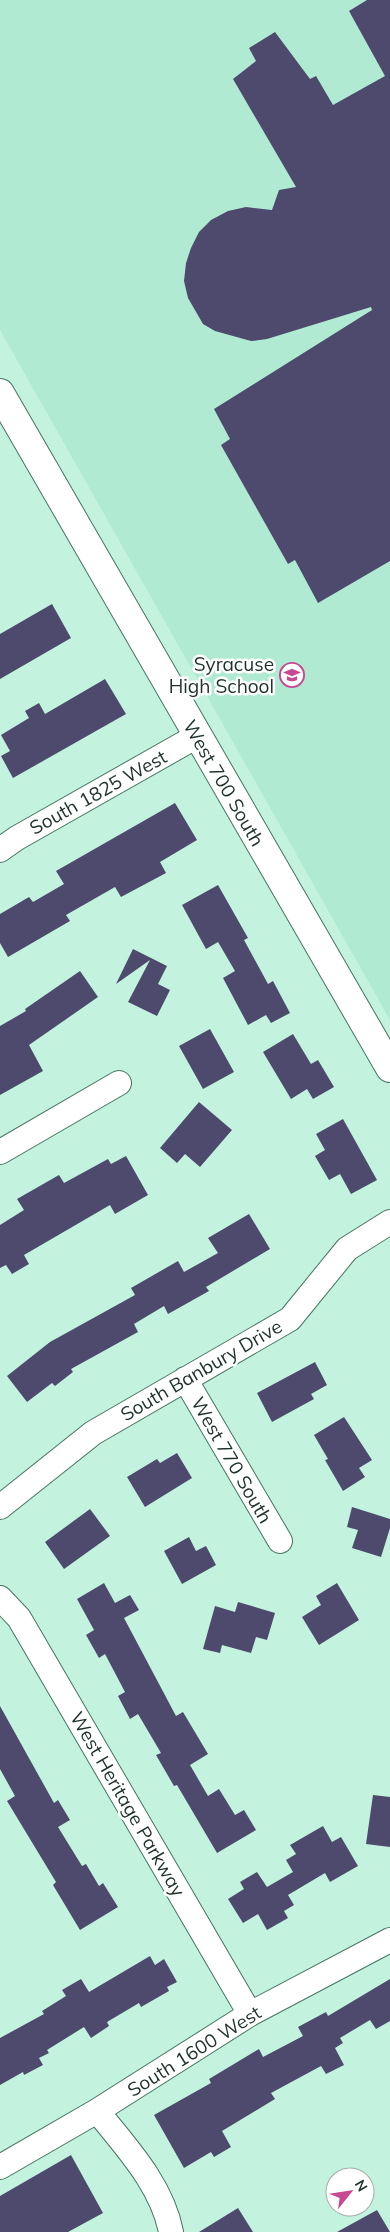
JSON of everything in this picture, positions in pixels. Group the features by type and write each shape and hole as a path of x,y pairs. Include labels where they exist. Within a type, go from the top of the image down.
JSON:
{"street":[{"name":"West 700 South","path":"0,393 390,1068"},
{"name":"South 1825 West","path":"0,850 17,838 197,736"},
{"path":"0,1152 119,1082"},
{"name":"South Banbury Drive","path":"0,1507 93,1433 290,1319 347,1249 390,1222"},
{"name":"West 770 South","path":"185,1379 280,1542"},
{"name":"West Heritage Parkway","path":"0,1598 19,1618 250,2014"},
{"name":"South 1600 West","path":"0,2167 97,2111 250,2014 390,1940"},
{"path":"97,2111 137,2162 156,2194 171,2232"}],"shaded area":[{"name":"Syracuse High School","path":"0,0 390,0 390,1020 0,330"}],"building":[{"path":"367,0 390,0 390,561 318,603 295,560 288,564 221,445 230,439 214,409 372,310 371,307 267,339 251,341 215,331 203,324 188,298 184,281 186,263 191,248 199,232 211,220 228,211 246,207 272,210 279,190 296,187 233,79 256,61 249,48 275,32 310,79 316,76 333,105 385,76 349,11"},
{"path":"52,604 71,638 0,679 0,634"},
{"path":"105,679 126,714 13,778 1,756 10,751 1,735 29,718 25,711 39,703 45,714"},
{"path":"175,803 197,840 160,862 166,873 121,897 115,887 66,915 70,921 8,957 0,943 0,914 29,897 33,902 64,884 56,871"},
{"path":"218,885 248,938 244,940 268,984 273,981 290,1013 271,1023 266,1015 248,1025 223,978 235,971 218,942 206,949 182,905"},
{"path":"133,949 167,966 158,984 170,990 157,1016 128,1002 150,960 116,984"},
{"path":"80,971 98,997 29,1045 43,1071 0,1095 0,1026 26,1011 25,1009"},
{"path":"210,1029 234,1072 203,1089 179,1046"},
{"path":"293,1034 311,1064 318,1060 334,1087 313,1099 307,1089 291,1099 263,1052"},
{"path":"199,1102 232,1130 200,1167 185,1154 177,1163 160,1148"},
{"path":"343,1119 377,1180 351,1194 340,1174 329,1180 315,1156 325,1150 316,1134"},
{"path":"126,1156 148,1195 115,1214 110,1205 24,1255 29,1264 12,1274 6,1265 0,1268 0,1225 24,1210 17,1199 59,1175 64,1183 108,1159 111,1164"},
{"path":"249,1214 270,1249 206,1287 209,1291 168,1314 164,1306 134,1324 138,1332 71,1369 73,1372 55,1386 52,1383 27,1402 7,1376 50,1342 135,1295 131,1288 178,1261 184,1272 218,1253 208,1238"},
{"path":"315,1362 327,1385 311,1394 314,1399 272,1422 257,1393"},
{"path":"344,1417 372,1460 359,1468 365,1477 343,1491 325,1460 328,1459 314,1435"},
{"path":"177,1453 192,1478 145,1507 127,1477 157,1459 160,1463"},
{"path":"352,1507 390,1519 390,1528 381,1557 352,1548 358,1530 347,1527"},
{"path":"90,1509 110,1536 64,1569 45,1542"},
{"path":"189,1537 196,1551 206,1546 216,1565 182,1584 164,1551"},
{"path":"104,1583 115,1603 130,1595 139,1610 124,1618 176,1716 183,1712 208,1754 190,1765 208,1796 219,1789 235,1815 244,1810 256,1830 217,1853 177,1785 174,1786 156,1755 161,1753 138,1714 130,1719 118,1696 125,1692 105,1654 99,1658 86,1635 94,1630 77,1599"},
{"path":"337,1583 359,1620 319,1645 302,1617 321,1605 316,1596"},
{"path":"238,1602 275,1613 267,1640 256,1637 251,1653 222,1645 220,1653 203,1649 215,1606 235,1612"},
{"path":"0,1706 54,1803 58,1800 70,1820 58,1827 82,1866 86,1864 99,1886 103,1883 118,1907 80,1930 53,1885 56,1882 7,1801 15,1796 0,1769"},
{"path":"373,1795 390,1797 390,1847 366,1844"},
{"path":"323,1826 332,1842 341,1837 358,1866 330,1882 325,1873 288,1895 294,1905 284,1911 288,1918 267,1930 258,1914 243,1923 228,1899 244,1889 240,1882 257,1872 267,1887 293,1872 286,1860 296,1854 290,1845"},
{"path":"150,1956 155,1965 164,1959 177,1982 167,1987 169,1991 141,2007 139,2003 107,2022 109,2026 91,2038 84,2027 47,2050 49,2053 39,2058 43,2065 24,2075 23,2072 0,2085 0,2038 44,2014 42,2011 66,1996 62,1990 81,1979 89,1992"},
{"path":"390,1979 390,2021 376,2029 370,2020 340,2038 343,2043 335,2048 344,2065 326,2074 321,2066 271,2093 275,2099 222,2131 231,2147 214,2157 211,2152 184,2168 154,2115 211,2083 209,2079 259,2049 263,2057 303,2036 298,2027 326,2012 328,2016"},
{"path":"71,2155 103,2213 68,2232 0,2232 0,2196"},
{"path":"238,2208 253,2232 199,2232"},
{"path":"377,2210 390,2232 337,2232 364,2217 375,2217 375,2211"}],"place":[{"name":"Syracuse High School","path":"292,675"}]}
